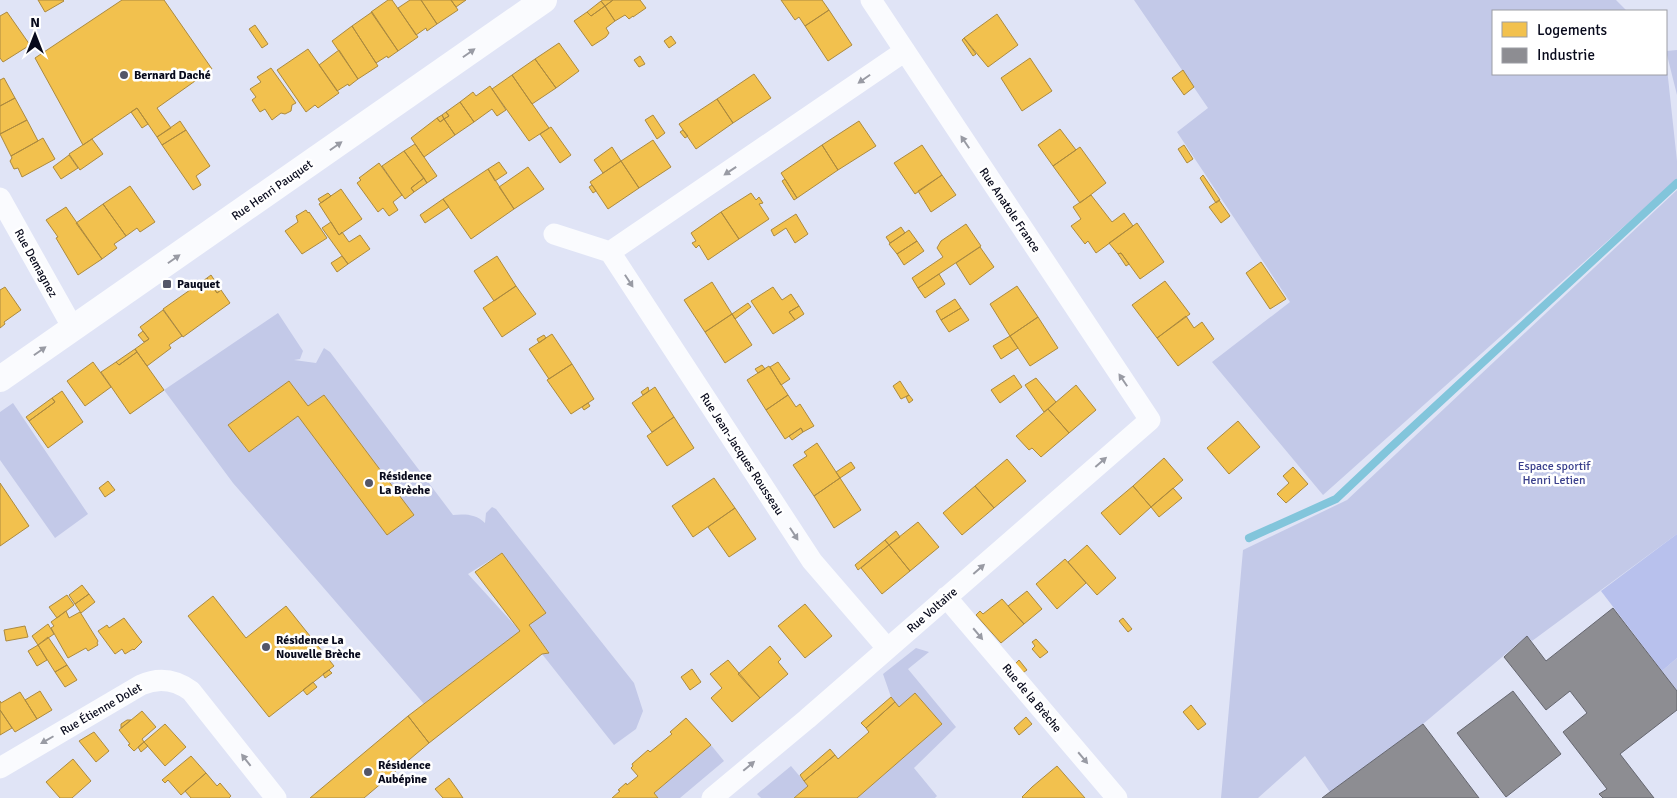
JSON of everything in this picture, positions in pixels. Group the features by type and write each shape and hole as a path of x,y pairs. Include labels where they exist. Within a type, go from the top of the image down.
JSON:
{"street":[{"name":"Rue Henri Pauquet","path":"0,379 544,0"},
{"name":"Rue Anatole France","path":"871,0 1150,420"},
{"path":"554,234 610,252 905,51"},
{"name":"Rue Demagnez","path":"0,198 73,328"},
{"name":"Rue Jean-Jacques Rousseau","path":"610,252 812,561 887,648"},
{"name":"Rue Voltaire","path":"712,798 1150,420"},
{"name":"Rue de la Brèche","path":"946,597 1117,798"},
{"name":"Rue Étienne Dolet","path":"0,768 141,685 151,681 166,681 182,685 191,691 276,798"}],"green space":[{"path":"1134,0 1616,0 1626,10 1492,10 1492,75 1667,75 1667,68 1677,161 1677,179 1323,495 1212,362 1290,302 1177,132 1208,108"},
{"path":"1677,50 1677,95 1667,55 1667,51"},
{"name":"Espace sportif Henri Letien","path":"1677,190 1677,534 1532,641 1527,636 1423,724 1330,792 1305,756 1258,798 1221,798 1243,550 1347,500"},
{"path":"278,313 303,351 300,359 294,360 316,363 324,348 330,352 453,515 470,515 485,523 486,513 492,507 496,509 634,683 643,711 636,729 614,745 542,654 549,652 528,624 546,613 502,553 468,574 520,631 424,704 233,483 164,390","holes":["289,381 308,406 324,395 414,515 387,534 298,416 249,452 229,425"]},
{"path":"13,403 88,514 55,538 0,460 0,412"},
{"path":"916,648 929,652 908,669 956,727 914,768 937,796 935,798 857,798 942,724 915,693 899,707 891,697 883,674"},
{"path":"1677,658 1677,691 1662,671"},
{"path":"711,745 724,761 680,798 658,798 654,793"},
{"path":"791,766 808,786 794,798 761,798 757,794"}],"shaded area":[{"path":"1677,534 1677,658 1662,671 1601,591"}],"building: Logements":[{"path":"38,0 63,0 64,1 45,12"},
{"name":"Bernard Daché","path":"122,0 164,0 212,69 157,108 171,128 157,137 137,108 83,145 35,58"},
{"path":"388,0 392,0 418,37 398,51 371,12"},
{"path":"410,0 421,0 437,24 427,31 426,28 416,35 398,8"},
{"path":"421,0 451,0 458,10 437,24"},
{"path":"451,0 466,0 456,7"},
{"path":"613,0 605,6 601,1"},
{"path":"613,0 640,0 646,8 629,19 625,15 615,21 605,6"},
{"path":"781,0 822,0 829,10 805,26 799,17 795,20"},
{"path":"601,1 605,6 591,16 587,12"},
{"path":"605,6 615,21 606,28 609,33 606,37 592,46 574,21 587,12 591,16"},
{"path":"829,10 852,45 828,61 805,26"},
{"path":"7,12 30,45 3,62 0,58 0,16"},
{"path":"372,12 398,51 376,63 352,26"},
{"path":"997,14 1018,45 988,67 964,38"},
{"path":"255,25 268,44 262,48 249,29"},
{"path":"352,26 378,66 358,79 332,41"},
{"path":"671,36 676,43 669,48 664,41"},
{"path":"964,38 976,54 973,56 962,40"},
{"path":"559,43 579,71 556,88 535,59"},
{"path":"308,49 339,93 318,108 315,105 306,112 277,70"},
{"path":"339,50 358,79 349,86 348,84 337,91 319,65"},
{"path":"640,56 645,64 639,67 634,60"},
{"path":"1030,58 1052,91 1022,111 1001,78"},
{"path":"535,59 556,88 532,104 512,75"},
{"path":"271,68 296,103 292,105 291,111 285,114 281,113 272,120 265,109 260,112 252,100 256,97 250,89 261,82 257,77"},
{"path":"1183,70 1194,87 1184,95 1172,78"},
{"path":"754,74 771,98 733,123 717,99"},
{"path":"512,75 549,128 529,141 492,89"},
{"path":"4,78 15,98 0,106 0,80"},
{"path":"490,86 506,110 497,116 492,109 474,122 460,102 473,92 476,96"},
{"path":"15,98 27,120 0,134 0,106"},
{"path":"717,99 733,123 696,149 679,124"},
{"path":"460,102 474,122 455,135 444,119 449,116 446,112"},
{"path":"137,108 148,124 142,128 131,112"},
{"path":"446,112 449,116 444,119 442,115"},
{"path":"442,115 444,119 440,122 437,118"},
{"path":"653,115 665,133 657,139 645,120"},
{"path":"437,118 440,122 444,119 455,135 424,157 411,138"},
{"path":"27,120 38,141 11,156 0,134"},
{"path":"180,121 186,130 162,145 157,137"},
{"path":"859,121 876,146 838,170 822,145"},
{"path":"551,127 571,155 560,163 540,134"},
{"path":"1060,129 1076,150 1053,166 1038,145"},
{"path":"186,130 210,166 196,176 201,185 193,190 162,145"},
{"path":"683,130 688,136 685,138 680,132"},
{"path":"43,138 55,159 22,177 18,168 14,169 10,161 11,156"},
{"path":"92,139 103,154 80,170 69,154"},
{"path":"653,140 671,167 639,188 621,161"},
{"path":"415,144 437,176 427,183 404,151"},
{"path":"822,145 838,170 797,198 781,173"},
{"path":"922,145 942,175 915,194 894,163"},
{"path":"1184,145 1193,159 1187,163 1178,149"},
{"path":"612,147 621,161 603,173 594,160"},
{"path":"1080,147 1106,183 1080,203 1053,166"},
{"path":"404,151 424,178 411,188 414,192 405,199 382,166"},
{"path":"69,155 78,168 61,179 53,167"},
{"path":"621,161 639,188 608,209 590,182"},
{"path":"499,162 507,173 495,181 488,169"},
{"path":"379,163 402,195 393,202 398,210 389,216 383,208 378,212 357,183 361,180 359,178"},
{"path":"528,167 544,189 514,209 499,187"},
{"path":"488,169 514,209 471,239 443,199"},
{"path":"942,175 956,195 931,212 918,191"},
{"path":"1203,175 1220,200 1216,203 1200,178"},
{"path":"424,178 427,183 414,192 411,188"},
{"path":"785,179 797,198 794,200 782,181"},
{"path":"592,185 596,191 593,193 589,187"},
{"path":"130,186 155,222 140,232 137,228 126,236 103,204"},
{"path":"341,189 362,219 339,235 319,204"},
{"path":"328,193 331,196 321,203 318,199"},
{"path":"751,193 756,200 759,197 763,203 759,204 769,219 739,239 721,212"},
{"path":"1091,195 1112,222 1124,213 1133,226 1096,253 1088,241 1085,244 1071,226 1081,219 1073,207"},
{"path":"443,199 449,207 425,223 420,215"},
{"path":"1219,200 1230,216 1221,223 1209,207"},
{"path":"103,204 126,236 114,244 117,248 102,259 76,223"},
{"path":"66,207 102,259 78,275 56,238 58,237 46,220"},
{"path":"306,210 327,238 302,254 285,231 298,222 296,216"},
{"path":"721,212 739,239 708,260 699,245 696,248 692,243 696,241 691,233"},
{"path":"796,214 808,234 795,243 786,228 774,236 771,230"},
{"path":"331,222 339,235 342,232 349,242 360,235 370,249 348,264 322,228"},
{"path":"1137,223 1164,262 1140,279 1121,253 1118,254 1109,243"},
{"path":"966,224 981,246 918,288 912,278 943,257 937,248 941,241"},
{"path":"901,227 905,233 890,243 886,237"},
{"path":"909,230 917,241 897,254 889,244"},
{"path":"917,241 924,251 904,265 897,254"},
{"path":"980,247 994,267 970,285 956,263"},
{"path":"1121,253 1129,264 1126,266 1118,254"},
{"path":"342,256 348,264 337,272 331,263"},
{"path":"497,256 516,286 494,301 474,271"},
{"path":"1261,262 1286,299 1270,309 1246,273"},
{"path":"939,274 945,284 925,298 918,288"},
{"path":"211,275 221,290 217,293 207,278"},
{"path":"207,278 217,293 221,290 230,303 183,337 163,309"},
{"path":"1165,281 1190,314 1157,338 1132,305"},
{"path":"712,282 732,314 705,332 684,300"},
{"path":"516,286 536,314 502,337 483,308"},
{"path":"1017,286 1038,317 1010,336 990,304"},
{"path":"5,287 21,310 4,322 5,324 0,328 0,290"},
{"path":"773,287 782,300 791,294 799,306 789,312 795,320 773,334 751,301"},
{"path":"955,299 961,308 941,320 936,311"},
{"path":"748,303 751,307 735,319 732,314"},
{"path":"799,306 804,314 795,320 789,312"},
{"path":"961,308 969,320 949,332 941,320"},
{"path":"163,310 182,336 169,345 171,348 147,366 135,349 149,339 140,327"},
{"path":"732,314 752,345 725,363 705,332"},
{"path":"1186,316 1194,328 1202,322 1214,339 1178,366 1157,338"},
{"path":"1038,317 1058,348 1030,366 1010,336"},
{"path":"143,331 149,339 144,342 138,335"},
{"path":"552,334 572,364 549,379 529,349"},
{"path":"544,335 546,338 539,343 537,339"},
{"path":"1010,336 1018,348 1001,359 993,346"},
{"path":"135,349 137,352 119,365 116,362"},
{"path":"137,352 164,390 130,414 101,372 116,362 119,365"},
{"path":"93,362 111,387 85,406 67,381"},
{"path":"778,362 790,379 781,385 770,367"},
{"path":"572,364 594,399 571,414 547,380"},
{"path":"762,365 765,369 758,373 755,369"},
{"path":"769,366 788,395 766,410 747,380"},
{"path":"1014,375 1022,387 1000,403 991,390"},
{"path":"1036,378 1056,402 1044,412 1025,385"},
{"name":"Résidence La Brèche","path":"289,381 308,406 324,395 414,515 387,535 298,416 249,452 228,425"},
{"path":"900,381 909,395 901,399 893,386"},
{"path":"1076,385 1096,410 1069,433 1048,409"},
{"path":"648,387 649,391 643,395 641,392"},
{"path":"655,387 674,417 652,432 632,403"},
{"path":"62,391 83,422 48,448 29,421 55,402 52,398"},
{"path":"788,395 796,407 800,404 814,426 803,432 801,428 785,439 766,410"},
{"path":"909,395 913,400 909,403 906,397"},
{"path":"52,398 55,402 29,421 26,417"},
{"path":"588,403 590,406 584,410 582,407"},
{"path":"1048,409 1069,433 1041,457 1032,448 1029,450 1016,436"},
{"path":"674,417 694,448 667,466 647,436"},
{"path":"1238,421 1260,447 1229,474 1207,448"},
{"path":"801,428 803,432 792,440 789,436"},
{"path":"817,443 840,478 814,496 793,465 807,456 804,452"},
{"path":"1164,458 1183,480 1151,507 1133,486"},
{"path":"1007,459 1026,481 994,508 975,486"},
{"path":"851,462 855,468 840,478 836,472"},
{"path":"1293,467 1308,484 1286,503 1277,494 1289,483 1283,476"},
{"path":"714,478 735,508 693,537 672,506"},
{"path":"840,478 861,510 834,528 814,496"},
{"path":"108,481 115,490 105,497 99,488"},
{"path":"0,483 29,526 0,546"},
{"path":"975,486 994,508 962,535 943,513"},
{"path":"1133,486 1151,507 1120,535 1101,513"},
{"path":"1173,488 1182,498 1159,517 1151,507"},
{"path":"735,508 756,539 729,557 708,527"},
{"path":"918,522 939,547 910,571 889,545"},
{"path":"896,531 900,537 889,545 885,540"},
{"path":"885,540 889,545 858,570 855,565"},
{"path":"889,545 910,571 882,594 861,568"},
{"path":"1087,545 1116,578 1097,595 1068,562"},
{"path":"502,553 546,613 529,625 549,653 542,654 429,743 408,716 520,631 475,572"},
{"path":"1065,559 1086,583 1057,609 1036,584"},
{"path":"82,585 89,594 75,604 69,595"},
{"path":"1027,591 1042,609 1024,624 1008,606"},
{"path":"89,594 95,602 81,613 75,604"},
{"path":"67,595 74,605 57,618 49,607"},
{"name":"Résidence La Nouvelle Brèche","path":"213,596 246,638 286,606 334,666 269,717 188,616"},
{"path":"1002,599 1024,624 1001,643 976,615 980,611 983,614"},
{"path":"805,604 832,636 805,658 778,626"},
{"path":"66,611 69,618 80,612 98,641 98,645 88,651 86,648 68,658 51,628 54,626 51,622"},
{"path":"124,618 142,642 134,650 125,654 122,649 115,654 98,631 107,625 109,628"},
{"path":"1123,618 1132,629 1128,632 1119,621"},
{"path":"48,624 54,634 38,645 32,636"},
{"path":"25,626 28,637 6,641 4,630"},
{"path":"48,637 67,665 55,672 38,645"},
{"path":"1036,639 1048,652 1040,658 1032,649 1035,646 1032,642"},
{"path":"38,645 47,660 37,666 28,651"},
{"path":"770,646 781,659 778,662 788,674 760,698 738,674"},
{"path":"728,660 760,698 732,722 711,698 722,688 710,674"},
{"path":"1019,660 1027,670 1021,674 1014,665"},
{"path":"67,665 77,680 65,687 55,672"},
{"path":"692,669 701,682 690,690 681,677"},
{"path":"329,670 332,673 325,678 323,674"},
{"path":"313,682 317,687 307,695 303,690"},
{"path":"40,691 52,710 37,719 25,700"},
{"path":"20,692 37,719 15,732 0,710 0,701 1,703"},
{"path":"915,693 942,724 857,798 794,798 808,786 804,781 835,755 838,759 869,732 866,728 895,702 899,707"},
{"path":"891,697 895,702 866,728 861,723"},
{"path":"1191,705 1206,724 1198,730 1183,712"},
{"path":"0,710 12,728 0,735"},
{"path":"142,711 156,727 142,739 144,742 134,751 119,730"},
{"name":"Résidence Aubépine","path":"408,716 429,743 364,798 310,798"},
{"path":"1026,717 1032,724 1019,735 1014,728"},
{"path":"686,718 711,745 654,793 658,798 612,798 626,783 627,785 638,776 631,768 632,764 648,750 650,752 672,734 670,732"},
{"path":"131,720 121,728 121,724"},
{"path":"165,724 186,747 165,766 144,742"},
{"path":"94,732 109,751 96,762 79,741"},
{"path":"144,742 148,746 141,752 138,747"},
{"path":"830,749 835,755 804,781 800,775"},
{"path":"191,756 206,773 181,795 168,780 165,783 162,780"},
{"path":"73,759 91,781 72,798 60,798 46,782"},
{"path":"1057,766 1085,798 1022,797 1032,787"},
{"path":"206,773 217,786 220,783 231,796 229,798 191,798 185,791"},
{"path":"449,778 463,798 443,798 435,789"}],"building: Industrie":[{"path":"1613,608 1677,691 1677,710 1620,754 1654,798 1603,798 1599,794 1607,789 1563,732 1587,713 1570,691 1546,710 1504,657 1527,636 1546,661"},
{"path":"1513,691 1561,754 1506,797 1457,733"},
{"path":"1423,724 1479,798 1322,798 1330,792"}],"waterway":[{"path":"1249,538 1336,499 1677,183"}],"place":[{"name":"Bernard Daché","path":"124,75"},
{"name":"Pauquet","path":"167,284"},
{"name":"Résidence La Brèche","path":"369,483"},
{"name":"Résidence La Nouvelle Brèche","path":"266,647"},
{"name":"Résidence Aubépine","path":"368,772"}]}
